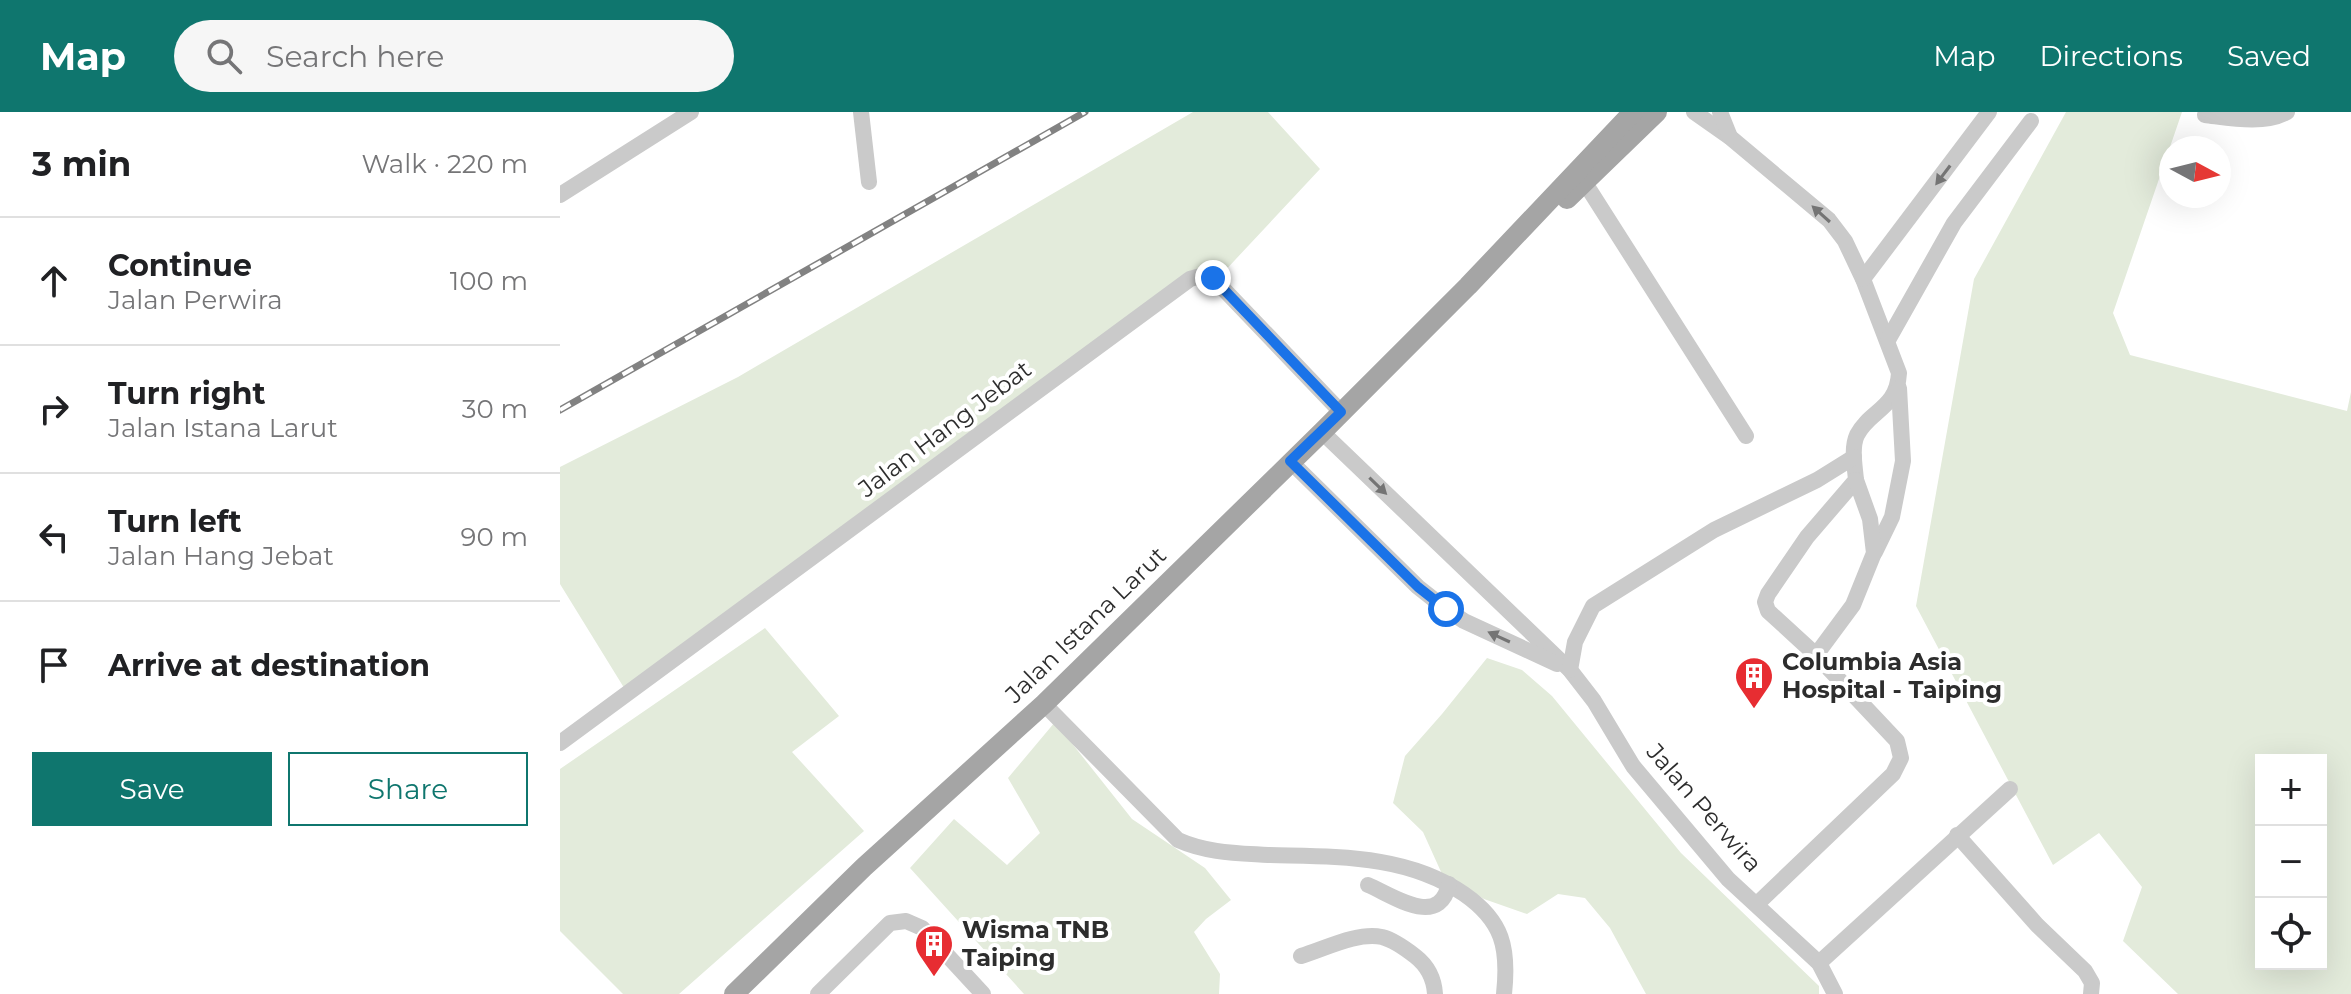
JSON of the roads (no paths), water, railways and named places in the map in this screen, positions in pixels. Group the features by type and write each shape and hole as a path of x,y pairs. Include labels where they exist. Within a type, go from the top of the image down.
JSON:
{"main road":[{"name":"Jalan Istana Larut","path":"734,994 864,867 1044,704 1322,432 1468,286 1633,112"},
{"name":"Jalan Istana Larut","path":"1468,286 1585,183 1657,112"}],"street":[{"path":"560,195 691,112"},
{"path":"861,112 869,182"},
{"path":"1694,112 1731,138 1829,220 1845,241 1863,279 1899,373 1903,461 1892,517 1853,605 1816,655"},
{"path":"1720,112 1731,138"},
{"path":"1863,279 1989,112"},
{"path":"2205,115 2242,119 2287,112"},
{"path":"1888,340 1954,223 2031,121"},
{"path":"1585,183 1746,436"},
{"name":"Jalan Hang Jebat","path":"560,743 1190,279 1204,275 1213,278 1341,412"},
{"path":"1874,553 1870,519 1856,480 1854,457 1857,436 1890,401 1898,387"},
{"name":"Jalan Perwira","path":"1322,432 1570,670 1594,701 1633,766 1728,879 1819,963 1835,994"},
{"path":"1570,670 1575,642 1593,606 1714,530 1817,480 1854,457"},
{"name":"Jalan Perwira","path":"1290,461 1418,587 1446,609 1464,621 1570,670"},
{"path":"1757,904 1893,774 1901,758 1897,741 1816,655 1768,611 1765,602 1807,537 1856,480"},
{"path":"1044,704 1178,840 1194,847 1228,853 1341,857 1401,864 1449,884 1478,904 1498,927 1506,957 1504,994"},
{"path":"1819,963 2010,789"},
{"path":"1957,835 2037,925 2085,971 2092,983 2091,994"},
{"path":"1368,885 1398,900 1425,907 1438,906 1446,899 1449,884"},
{"path":"818,994 890,923 906,921 922,928 983,994"},
{"path":"1301,956 1358,938 1382,937 1422,962 1434,980 1435,994"}],"railway":[{"path":"560,410 1085,112"}],"place":[{"name":"Columbia Asia Hospital - Taiping","path":"1754,710"},
{"name":"Wisma TNB Taiping","path":"934,978"}]}
